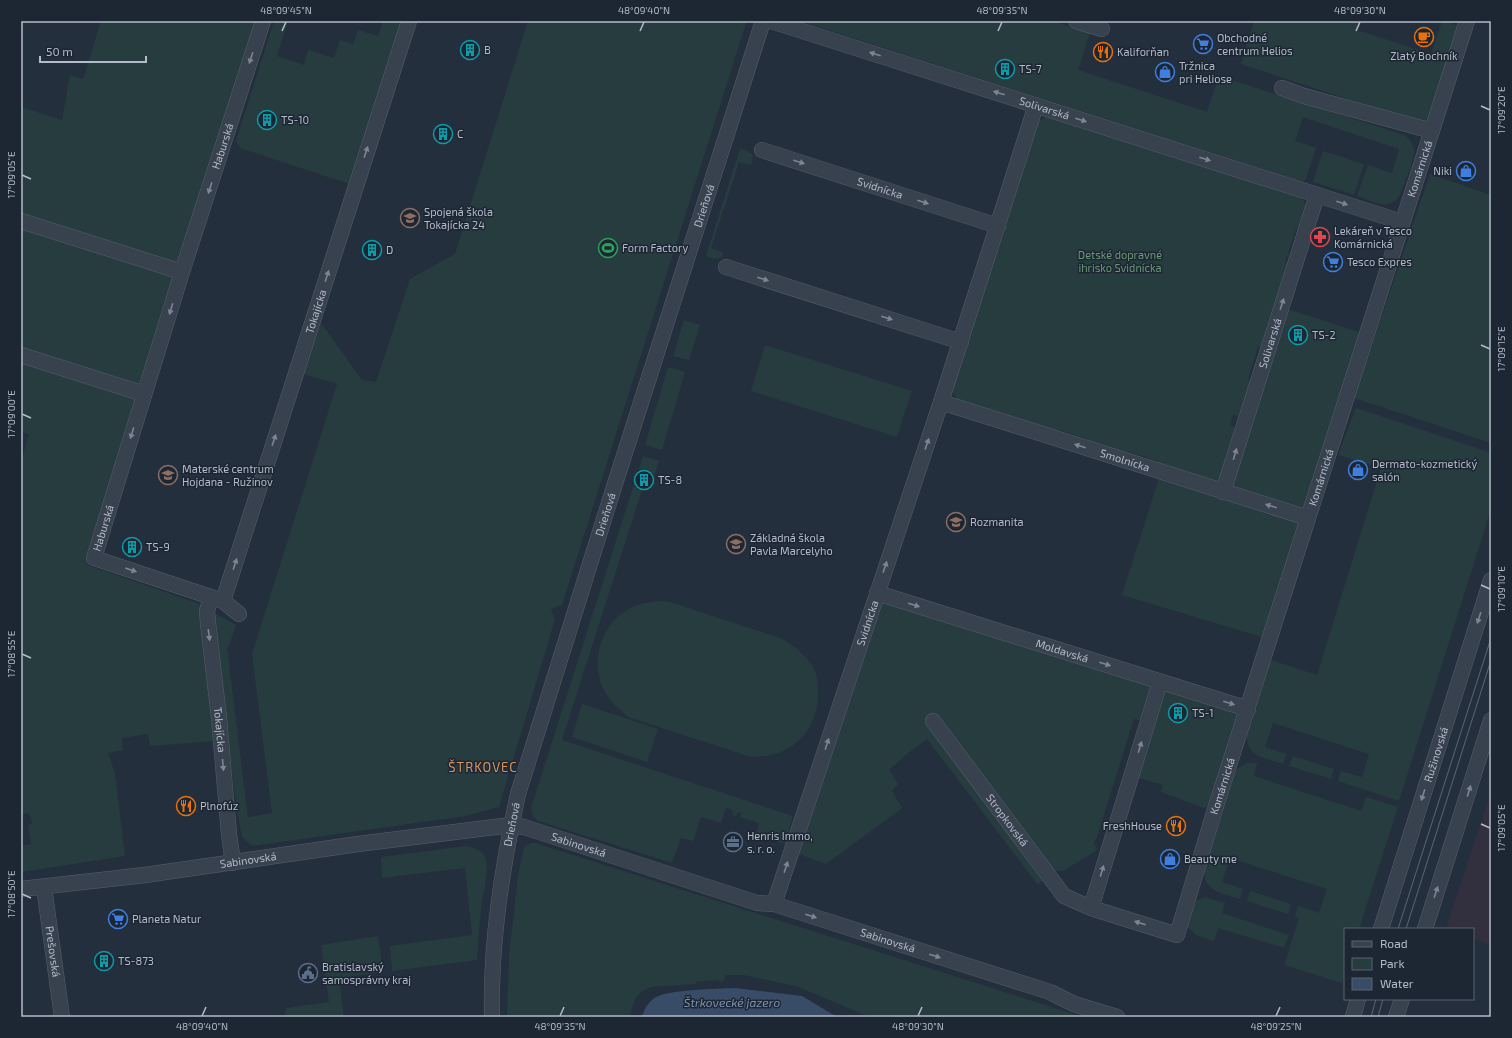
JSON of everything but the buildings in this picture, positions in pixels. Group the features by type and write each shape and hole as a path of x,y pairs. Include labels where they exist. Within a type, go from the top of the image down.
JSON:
{"street":[{"name":"Haburská","path":"239,614 217,599 94,558 182,272 263,21"},
{"name":"Tokajícka","path":"233,863 207,611 217,599 409,21"},
{"name":"Drieňová","path":"492,1017 495,932 511,825 518,794 763,21"},
{"name":"Solivarská","path":"771,21 1402,222"},
{"path":"1076,21 1102,29"},
{"name":"Komárnická","path":"1177,935 1195,874 1467,21"},
{"path":"1282,88 1304,96 1432,131"},
{"name":"Svidnícka","path":"774,904 942,402 998,226 1040,107"},
{"name":"Svidnícka","path":"762,150 998,226"},
{"name":"Solivarská","path":"1223,492 1317,195"},
{"path":"21,221 182,272"},
{"path":"726,267 961,342"},
{"path":"21,354 144,394"},
{"name":"Smolnícka","path":"942,402 1308,518"},
{"name":"Ružinovská","path":"1381,928 1491,580"},
{"name":"Moldavská","path":"877,593 1248,709"},
{"path":"1091,908 1160,682"},
{"path":"1424,928 1491,720"},
{"name":"Stropkovská","path":"933,721 1064,896 1091,908 1177,935"},
{"name":"Sabinovská","path":"21,889 145,875 358,844 511,825 524,827 757,903 774,904 1050,992 1074,1004 1117,1017"},
{"name":"Prešovská","path":"44,886 62,1017"},
{"path":"1353,1017 1358,1000"},
{"path":"1396,1017 1402,1000"}],"shaded area":[{"path":"1491,792 1491,945 1474,938 1474,928 1446,928"}],"green space":[{"path":"101,21 258,21 87,565 197,603 236,625 229,646 227,647 248,817 272,813 252,654 337,384 303,374 321,323 362,380 376,382 410,279 455,254 528,21 741,21 746,23 562,605 551,609 555,619 499,807 466,816 252,846 242,837 237,811 228,740 150,746 148,734 122,738 123,750 108,753 115,774 125,856 21,872 21,846 31,844 28,825 32,824 30,815 27,813 21,814 21,462 29,434 21,432 21,107 62,120 70,75 83,79"},
{"path":"274,21 288,21 277,56 304,65 308,50 334,58 340,40 353,44 358,30 378,36 383,21 401,21 349,184 240,148 236,141"},
{"path":"800,21 1053,21 1090,33 1078,70 1207,112 1219,76 1404,135 1413,145 1413,157 1400,195 1391,203 1380,204 1357,196 1368,165 1392,173 1399,149 1303,117 1295,141 1316,148 1306,179 1303,182"},
{"path":"1254,21 1360,21 1357,30 1431,54 1442,21 1447,21 1458,26 1427,125 1241,64"},
{"name":"Detské dopravné ihrisko Svidnícka","path":"1047,117 1301,197 1304,201 1306,214 1303,231 1296,229 1285,263 1292,266 1265,348 1258,346 1248,380 1255,383 1243,418 1233,415 1230,425 1239,429 1224,477 1217,482 1157,466 1158,461 1129,452 1128,456 1086,443 1087,439 1060,430 1058,434 958,401 952,390 1034,127 1039,121"},
{"path":"740,149 746,150 753,155 751,165 739,162 711,248 724,253 720,258 714,259 706,256"},
{"path":"1323,151 1364,164 1354,195 1313,182"},
{"path":"1430,174 1491,195 1491,443 1354,398"},
{"path":"1285,308 1362,333 1304,513 1227,489"},
{"path":"684,320 700,325 689,360 673,356"},
{"path":"765,345 912,391 897,437 751,391"},
{"path":"668,367 685,372 662,450 645,445"},
{"path":"1356,408 1491,453 1491,509 1399,801 1338,781 1341,771 1362,777 1369,754 1273,723 1265,747 1286,754 1283,764 1264,758 1253,752 1249,748 1247,742 1247,734 1271,660 1317,675 1381,468 1338,455"},
{"path":"643,456 659,461 655,474 639,469 634,487 642,490 562,740 793,816 785,844 756,835 759,823 740,817 741,813 738,812 736,816 732,815 733,810 726,808 721,823 701,817 693,841 681,838 672,863 538,821 533,816 531,808"},
{"path":"1160,475 1299,521 1262,637 1122,595"},
{"path":"883,598 1156,683 1144,722 1134,719 1097,837 1094,842 1097,850 1063,871 1052,870 1038,885 927,739 889,770 898,784 892,791 902,808 826,864 799,854"},
{"path":"659,601 670,602 780,638 800,651 815,671 818,685 816,712 805,734 797,742 777,753 751,757 628,717 622,712 607,696 600,680 598,655 601,643 614,621 624,612 638,605"},
{"path":"1162,686 1244,712 1214,804 1204,808 1161,792 1163,785 1134,777"},
{"path":"582,704 658,729 647,762 572,737"},
{"path":"1293,756 1334,769 1331,779 1289,766"},
{"path":"1247,763 1257,763 1254,776 1361,811 1366,797 1398,807 1359,928 1344,928 1344,976 1342,983 1284,965 1299,918 1295,916 1298,906 1319,913 1327,889 1230,858 1222,882 1243,889 1240,899 1214,890 1206,881 1204,867 1234,774 1237,769"},
{"path":"532,842 1083,1017 869,1017 796,986 743,975 725,975 724,980 721,982 717,980 696,982 695,984 651,987 644,991 643,990 634,1002 630,1017 507,1017 509,956 518,875 524,847"},
{"path":"467,846 476,849 483,854 487,866 480,916 477,960 392,971 390,946 472,935 465,868 382,878 381,857"},
{"path":"1250,891 1291,904 1288,914 1247,901"},
{"path":"1205,897 1225,903 1222,913 1289,935 1284,948 1218,928 1214,941 1196,935 1187,927 1194,901"},
{"path":"378,936 383,972 339,978 344,1017 284,1017 286,1008 329,1002 321,945"}],"water":[{"name":"Štrkovecké jazero","path":"735,988 802,996 837,1017 642,1017 649,1003 653,999 668,993 692,990"}],"tram line":[{"path":"1398,928 1491,638"},
{"path":"1406,928 1491,660"},
{"path":"1371,1017 1376,1000"},
{"path":"1378,1017 1383,1000"}],"place":[{"name":"Zlatý Bochník","path":"1424,37"},
{"name":"Obchodné centrum Helios","path":"1203,44"},
{"name":"B","path":"470,50"},
{"name":"Kaliforňan","path":"1103,52"},
{"name":"TS-7","path":"1005,69"},
{"name":"Tržnica pri Heliose","path":"1165,72"},
{"name":"TS-10","path":"267,120"},
{"name":"C","path":"443,134"},
{"name":"Niki","path":"1466,171"},
{"name":"Spojená škola Tokajícka 24","path":"410,218"},
{"name":"Lekáreň v Tesco Komárnická","path":"1320,237"},
{"name":"Form Factory","path":"608,248"},
{"name":"D","path":"372,250"},
{"name":"Tesco Expres","path":"1333,262"},
{"name":"TS-2","path":"1298,335"},
{"name":"Dermato-kozmetický salón","path":"1358,470"},
{"name":"Materské centrum Hojdana - Ružinov","path":"168,475"},
{"name":"TS-8","path":"644,480"},
{"name":"Rozmanita","path":"956,522"},
{"name":"Základná škola Pavla Marcelyho","path":"736,544"},
{"name":"TS-9","path":"132,547"},
{"name":"TS-1","path":"1178,713"},
{"name":"Plnofúz","path":"186,806"},
{"name":"FreshHouse","path":"1176,826"},
{"name":"Henris Immo, s. r. o.","path":"733,842"},
{"name":"Beauty me","path":"1170,859"},
{"name":"Planeta Natur","path":"118,919"},
{"name":"TS-873","path":"104,961"},
{"name":"Bratislavský samosprávny kraj","path":"308,973"}],"district":[{"name":"ŠTRKOVEC","path":"483,767"}]}
